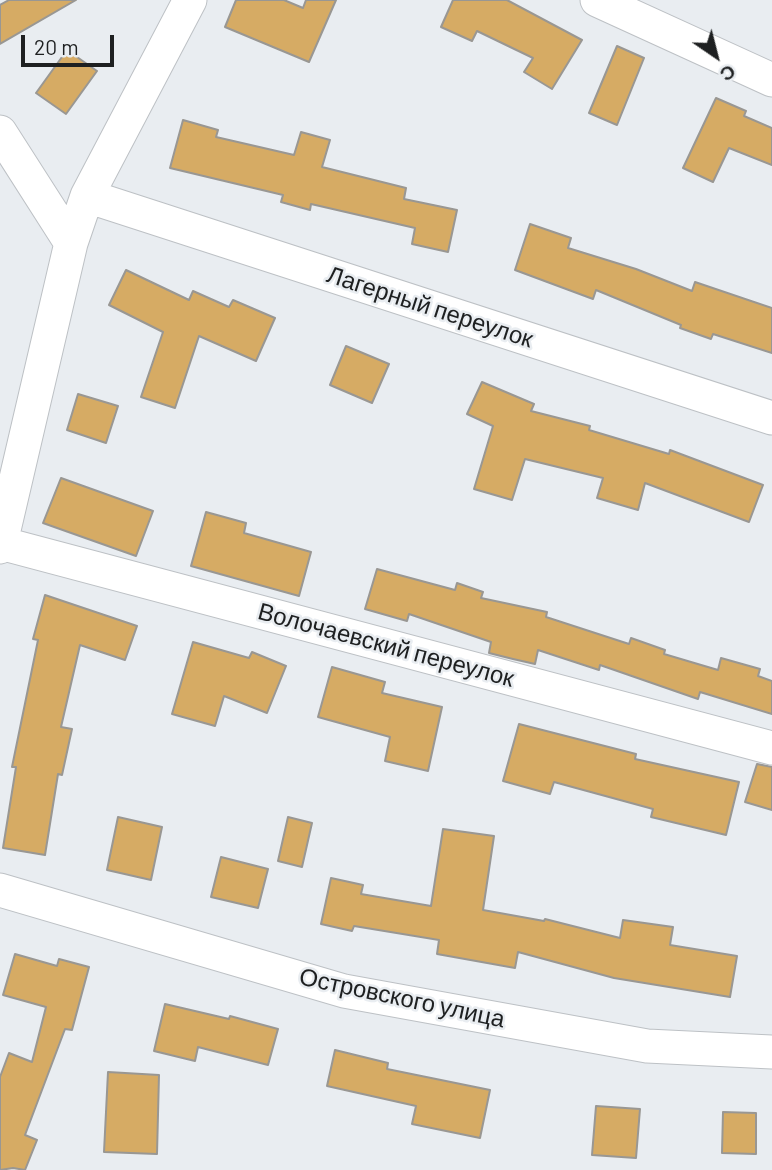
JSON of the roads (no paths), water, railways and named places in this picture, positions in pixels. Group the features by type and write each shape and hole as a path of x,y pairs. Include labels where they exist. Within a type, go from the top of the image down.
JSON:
{"street":[{"path":"0,545 71,243 87,196 190,0"},
{"path":"597,0 772,80"},
{"path":"0,132 71,243"},
{"name":"Лагерный переулок","path":"87,196 772,418"},
{"name":"Волочаевский переулок","path":"0,545 772,748"},
{"name":"Островского улица","path":"0,890 344,991 647,1046 772,1052"}]}
